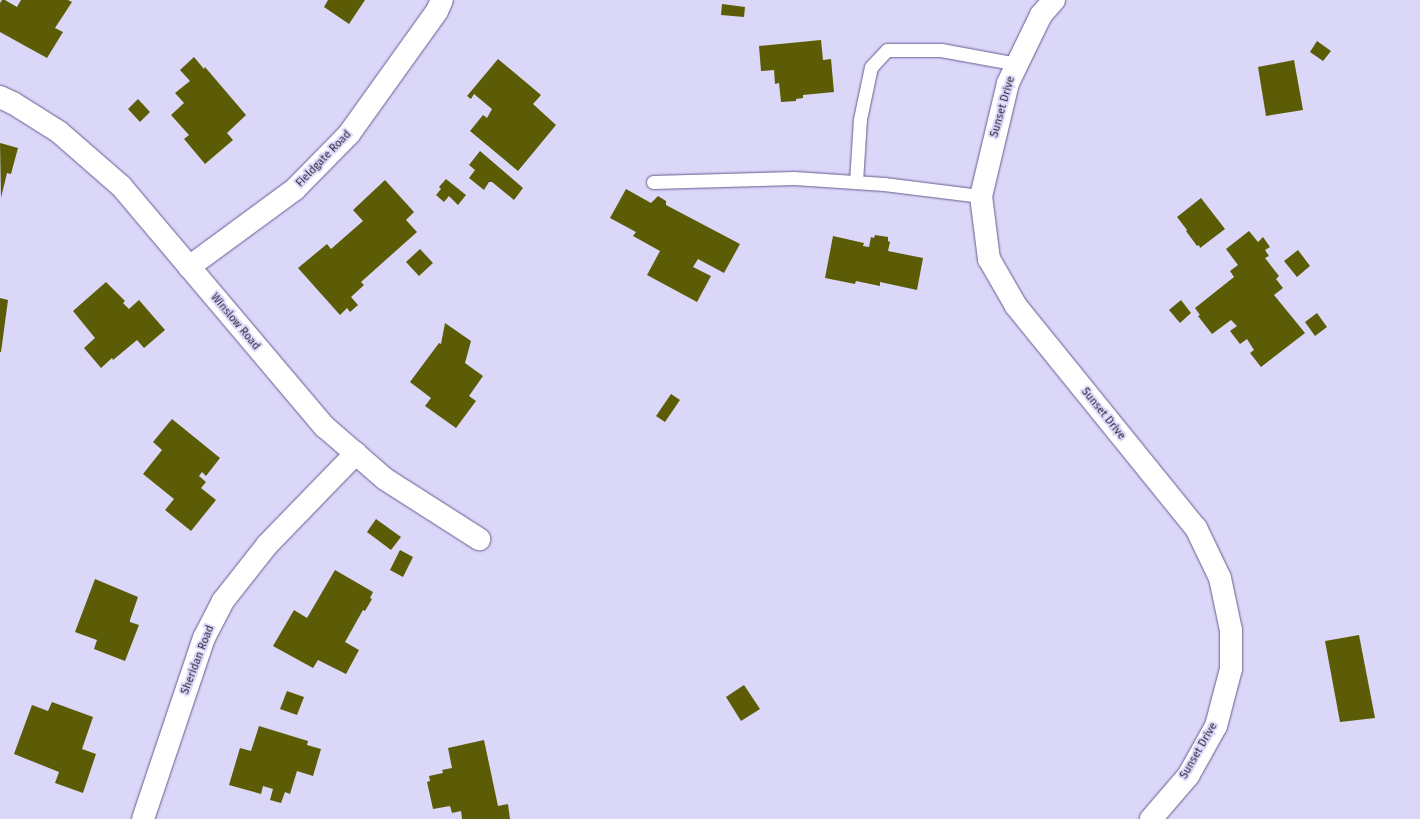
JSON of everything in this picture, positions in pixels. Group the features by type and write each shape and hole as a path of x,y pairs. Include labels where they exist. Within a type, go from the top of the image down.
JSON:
{"street":[{"name":"Fieldgate Road","path":"189,267 295,189 349,134 437,11 442,0"},
{"name":"Sunset Drive","path":"1054,0 1042,15 1008,83 981,196 989,259 1016,306 1196,528 1220,578 1231,630 1231,669 1216,726 1188,776 1151,819"},
{"name":"Winslow Road","path":"0,97 13,103 59,132 121,186 325,427 385,479 479,539"},
{"name":"Sheridan Road","path":"143,819 204,638 223,601 267,545 356,453"}],"lane":[{"path":"856,182 860,119 871,67 887,50 941,50 1017,64"},
{"path":"653,182 794,178 856,182 981,196"}],"building":[{"path":"2,0 5,0 17,7 21,0 68,0 72,2 55,28 63,32 47,58 0,32 0,3"},
{"path":"328,0 365,0 349,24 324,7"},
{"path":"722,4 745,7 744,17 721,15"},
{"path":"821,40 823,60 831,59 834,92 803,95 803,98 796,99 796,101 781,102 779,83 775,84 774,70 761,71 759,46"},
{"path":"1317,41 1331,51 1323,61 1310,52"},
{"path":"194,57 204,69 205,67 246,115 227,133 233,140 205,164 184,139 189,135 171,115 184,103 175,93 190,81 180,70"},
{"path":"498,59 541,95 533,104 556,125 518,171 470,131 483,115 487,118 492,109 474,94 471,99 467,96"},
{"path":"1294,60 1303,110 1266,116 1258,67"},
{"path":"138,99 150,112 140,122 128,109"},
{"path":"0,143 18,148 11,174 7,173 1,198"},
{"path":"480,151 523,188 514,200 492,182 489,182 484,190 469,178 475,170 469,165"},
{"path":"446,179 466,195 458,205 449,196 444,202 436,195 441,189 439,187"},
{"path":"385,180 414,212 406,220 417,232 361,282 364,285 351,297 358,305 350,312 347,308 340,315 298,268 327,244 331,249 363,221 353,210"},
{"path":"626,189 651,203 658,196 666,201 666,205 740,244 724,273 698,259 693,267 711,276 697,302 647,275 660,251 633,236 636,232 610,218"},
{"path":"1201,198 1225,229 1200,248 1199,245 1197,246 1177,217"},
{"path":"1249,231 1258,242 1263,237 1270,247 1265,250 1269,256 1265,258 1279,276 1276,279 1283,288 1274,295 1305,333 1261,367 1250,353 1254,350 1247,339 1240,344 1230,331 1237,326 1231,320 1212,334 1198,316 1200,315 1195,308 1234,277 1230,271 1238,265 1226,249"},
{"path":"875,235 888,237 888,241 890,242 888,251 923,258 917,290 880,282 880,286 856,281 855,284 825,278 833,236 864,243 863,246 869,247 871,237 874,238"},
{"path":"420,249 433,263 419,276 406,262"},
{"path":"1298,250 1310,266 1297,277 1284,261"},
{"path":"106,282 125,301 123,303 129,309 139,300 165,330 144,348 137,340 101,368 84,348 95,338 73,311"},
{"path":"0,298 8,300 1,352 0,352"},
{"path":"1181,300 1191,313 1180,323 1169,310"},
{"path":"1317,313 1327,327 1315,336 1305,322"},
{"path":"445,323 471,341 465,363 483,376 469,396 476,401 456,428 425,406 431,398 410,382 439,343 441,344"},
{"path":"671,394 680,400 665,422 656,416"},
{"path":"172,419 220,458 206,476 202,472 199,476 206,482 201,488 216,500 191,531 165,510 174,499 143,474 162,450 153,442"},
{"path":"376,519 401,537 391,550 367,532"},
{"path":"400,550 413,557 403,577 390,570"},
{"path":"335,570 373,592 370,598 372,599 365,611 363,610 345,642 359,650 346,674 318,660 313,668 273,646 294,610 307,618"},
{"path":"95,579 138,597 130,622 139,625 125,661 94,649 97,640 75,632"},
{"path":"1359,635 1375,718 1340,722 1325,641"},
{"path":"744,685 760,709 741,721 726,697"},
{"path":"287,691 304,697 297,715 280,709"},
{"path":"52,702 93,717 82,749 96,754 83,793 55,783 59,772 14,754 32,705 48,711"},
{"path":"259,726 308,741 307,745 321,749 313,776 297,771 290,794 285,792 281,803 270,800 273,789 263,786 261,794 229,785 240,748 251,751"},
{"path":"484,740 498,806 508,804 510,819 462,819 461,811 452,813 450,806 433,809 427,782 430,781 429,776 443,773 442,770 452,768 448,748"}]}
